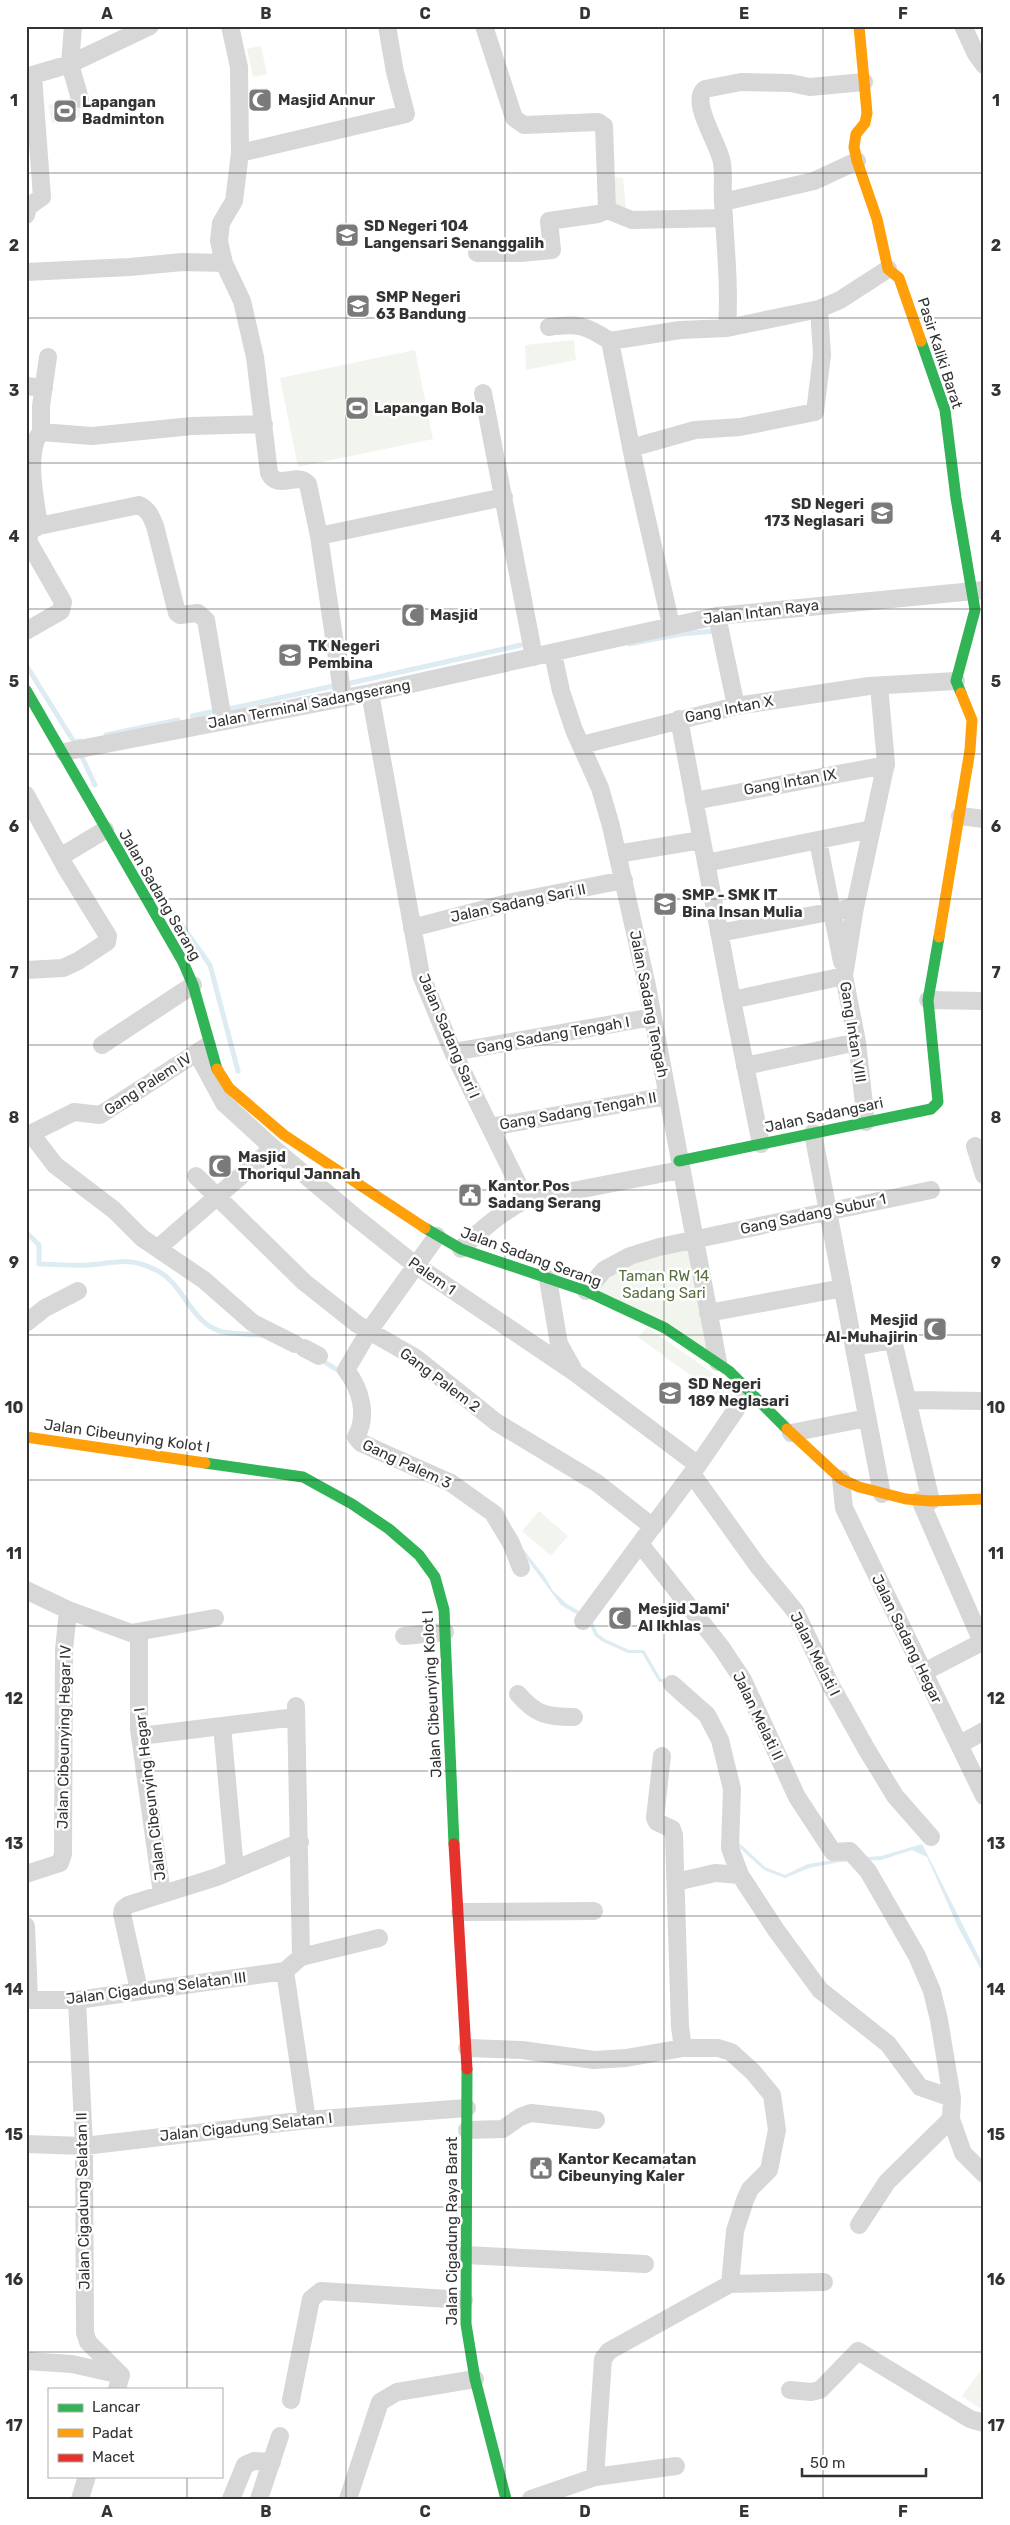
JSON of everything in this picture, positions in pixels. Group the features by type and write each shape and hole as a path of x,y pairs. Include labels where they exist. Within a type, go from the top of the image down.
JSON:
{"street":[{"path":"73,26 70,64 80,99"},
{"path":"26,215 28,207 42,197 29,76 70,64 150,26"},
{"path":"230,26 240,67 240,153 234,201 220,223 219,241 224,263 242,301 258,372 269,473 271,478 278,482 299,479 308,484 319,536 343,698"},
{"path":"240,153 406,114 395,72 387,26"},
{"path":"484,26 514,118 518,123 524,125 598,122 604,126 608,210"},
{"name":"Pasir Kaliki Barat","path":"859,26 867,113 865,123 856,134 854,146 856,161 877,219 888,269 899,278 945,410 956,498 978,592 980,614"},
{"path":"963,26 984,65"},
{"path":"727,328 730,294 723,210 722,162 713,134 706,126 699,96 704,89 741,82 790,83 810,87 864,82"},
{"path":"477,253 521,253 552,250 549,221 598,214 608,210 632,220 723,210 814,181 856,161"},
{"path":"26,272 130,267 182,262 224,263"},
{"path":"549,327 568,324 589,327 610,341 680,330 727,328 766,318 819,309 840,300 888,269"},
{"path":"632,448 695,430 740,427 815,412 822,355 819,309"},
{"path":"610,341 671,625"},
{"path":"39,526 32,466 35,439 42,432 41,406 48,357"},
{"path":"26,386 44,388"},
{"path":"483,393 534,657"},
{"path":"42,432 92,436 192,426 264,424"},
{"path":"319,536 504,498"},
{"path":"26,631 61,611 64,607 28,540 30,531 39,526 139,505 149,512 155,526 177,613 180,615 198,613 206,620 223,720"},
{"name":"Jalan Intan Raya","path":"553,654 716,616 978,592"},
{"path":"980,614 956,682 972,720 970,750 960,816 936,943 928,1000 984,1001"},
{"path":"716,616 736,706"},
{"name":"Jalan Terminal Sadangserang","path":"64,752 370,693 553,654"},
{"name":"Jalan Sadang Tengah","path":"553,654 561,691 574,730 600,788 624,880 653,1017 718,1362"},
{"name":"Gang Intan X","path":"582,745 736,706 879,686 956,682"},
{"name":"Gang Intan VIII","path":"844,974 855,907 886,764 879,686"},
{"name":"Jalan Sadang Serang","path":"26,690 64,752 105,830 183,962 193,985 203,1049 224,1082 270,1123 333,1168 437,1236 462,1250 586,1291 665,1328 718,1362 791,1433 841,1478 882,1494 926,1501 984,1499"},
{"name":"Jalan Sadang Sari I","path":"370,693 421,975 453,1052 526,1200"},
{"path":"679,719 761,1144"},
{"name":"Gang Intan IX","path":"694,801 886,764"},
{"path":"26,795 60,857 108,936 108,940 78,962 63,968 26,970"},
{"path":"960,816 984,819"},
{"path":"60,857 105,830"},
{"path":"706,863 872,830"},
{"path":"617,854 701,840"},
{"name":"Gang Intan VIII","path":"818,841 857,1042 866,1122"},
{"name":"Jalan Sadang Sari II","path":"412,928 512,902 624,880"},
{"path":"719,933 855,907"},
{"path":"732,1000 844,974"},
{"path":"102,1045 193,985"},
{"name":"Jalan Sadangsari","path":"680,1166 761,1144 937,1106 928,1000"},
{"name":"Gang Sadang Tengah I","path":"453,1052 653,1017"},
{"path":"745,1066 857,1042"},
{"name":"Gang Palem IV","path":"29,1136 74,1112 100,1115 203,1049"},
{"name":"Palem 1","path":"203,1049 224,1103 273,1148 414,1264 574,1372 695,1470"},
{"name":"Gang Sadang Tengah II","path":"490,1128 667,1096"},
{"path":"814,1133 882,1494"},
{"path":"29,1136 55,1165 114,1210 142,1238 204,1280 252,1323 306,1349"},
{"path":"975,1146 984,1175"},
{"path":"158,1248 273,1148"},
{"path":"462,1250 492,1220 526,1200 680,1166"},
{"name":"Gang Palem 2","path":"196,1176 216,1198 304,1282 357,1324 416,1358 496,1422 597,1483 653,1527"},
{"name":"Gang Sadang Subur 1","path":"586,1291 604,1270 630,1256 695,1239 931,1190"},
{"path":"369,1330 414,1264 437,1236"},
{"path":"548,1279 559,1344 574,1372"},
{"path":"708,1313 843,1288"},
{"path":"26,1323 50,1306 78,1291"},
{"name":"Gang Palem 3","path":"369,1330 346,1370 356,1382 360,1395 359,1432 361,1442 451,1483 493,1513 511,1542 521,1568"},
{"path":"854,1347 893,1340 909,1400 926,1501 983,1641 924,1672"},
{"path":"587,1616 695,1470 748,1392"},
{"path":"909,1400 984,1401"},
{"path":"791,1433 867,1418"},
{"name":"Jalan Cibeunying Kolot I","path":"26,1437 292,1474 314,1482 383,1526 428,1565 441,1595 445,1632 455,1861 460,1912 467,2048 467,2108"},
{"name":"Jalan Melati I","path":"695,1470 758,1566 795,1612 830,1684 895,1796 931,1837"},
{"name":"Jalan Sadang Hegar","path":"841,1478 844,1508 984,1796"},
{"name":"Jalan Melati II","path":"641,1545 720,1647 743,1680 797,1797 833,1852 846,1851 853,1853 868,1871 917,1956 932,1991 947,2059 952,2098"},
{"path":"26,1590 68,1610 131,1633 139,1633 166,1625 214,1618"},
{"name":"Jalan Cibeunying Hegar IV","path":"26,1874 60,1863 63,1854 64,1650 68,1610"},
{"path":"404,1636 445,1632"},
{"name":"Jalan Cibeunying Hegar I","path":"139,1633 140,1736 162,1894"},
{"path":"672,1684 707,1715 720,1740 732,1789 730,1848 740,1875 776,1930 820,1990 888,2044 920,2087 952,2098 951,2119 963,2153 984,2174"},
{"path":"518,1694 529,1707 540,1714 574,1717"},
{"path":"140,1736 222,1726 296,1711 301,1957"},
{"path":"222,1726 235,1869"},
{"path":"964,1742 984,1731"},
{"path":"662,1756 655,1818 657,1822 672,1829 682,2038"},
{"path":"139,1990 122,1914 123,1909 128,1905 235,1869 300,1842"},
{"path":"676,1882 715,1873 740,1875"},
{"path":"460,1912 594,1911"},
{"path":"26,1926 28,2000"},
{"path":"307,2120 285,1971 301,1957 379,1938"},
{"name":"Jalan Cigadung Selatan III","path":"28,2000 77,2000 285,1971"},
{"name":"Jalan Cigadung Selatan II","path":"77,2000 84,2146 85,2333 88,2342 119,2382"},
{"path":"467,2048 522,2050 594,2060 626,2058 682,2038 732,2052 753,2072 772,2095 777,2130 769,2170 750,2189 746,2200 734,2240 730,2284"},
{"name":"Jalan Cigadung Selatan I","path":"26,2144 84,2146 307,2120 467,2108"},
{"name":"Jalan Cigadung Raya Barat","path":"467,2108 464,2300 466,2324 475,2379 506,2499"},
{"path":"467,2130 503,2129 520,2117 531,2113 596,2120"},
{"path":"859,2225 887,2182 951,2119"},
{"path":"465,2255 645,2264"},
{"path":"595,2476 603,2359 609,2351 730,2284 824,2282"},
{"path":"291,2400 311,2299 321,2291 464,2300"},
{"path":"790,2390 811,2392 820,2390 858,2351 970,2419 984,2423"},
{"path":"26,2361 72,2364 119,2382"},
{"path":"348,2499 380,2402 397,2392 475,2379"},
{"path":"259,2499 280,2436"},
{"path":"231,2499 245,2465 254,2462 272,2462"},
{"path":"531,2499 595,2476 676,2466"},
{"path":"80,2499 87,2478"}],"green space":[{"path":"261,46 267,74 253,77 247,49"},
{"name":"Lapangan Badminton","path":"78,99 81,117 52,123 48,105"},
{"path":"607,176 623,178 626,209 611,206"},
{"path":"574,340 576,360 526,370 525,345"},
{"name":"Lapangan Bola","path":"415,350 433,439 298,467 280,378"},
{"name":"Taman RW 14 Sadang Sari","path":"693,1244 711,1354 592,1290 606,1274"},
{"path":"647,1327 740,1392 731,1405 638,1337"},
{"path":"539,1511 568,1536 551,1556 522,1531"},
{"path":"984,2366 984,2411 962,2396"}],"shaded area":[{"path":"358,1398 360,1425 365,1434 466,1484 503,1509 517,1541 545,1577 553,1591 567,1604 591,1618 598,1634 605,1639 629,1650 644,1650 661,1679 676,1678 708,1708 727,1742 735,1775 738,1808 736,1840 765,1867 785,1875 808,1864 881,1856 922,1844 984,1967 984,1975 958,1927 927,1857 912,1850 881,1860 840,1862 809,1868 785,1878 764,1870 733,1842 737,1799 723,1743 710,1714 674,1681 659,1682 642,1653 628,1653 603,1642 595,1636 588,1621 561,1605 514,1542 499,1511 464,1487 370,1444 358,1436 352,1400"}],"waterway":[{"path":"629,644 681,634 716,631"},
{"path":"351,683 521,645"},
{"path":"26,665 74,742 80,741"},
{"path":"229,709 333,686"},
{"path":"192,716 216,711"},
{"path":"106,735 178,720"},
{"path":"84,755 81,755 95,785"},
{"path":"146,875 210,965 238,1071"},
{"path":"26,1232 39,1245 39,1264 138,1263 166,1276 195,1313 212,1328 223,1332 261,1335"},
{"path":"320,1359 342,1373"}],"traffic: fast":[{"path":"921,341 945,410 956,498 975,610 956,681 961,693"},
{"path":"26,690 183,962 193,985 217,1069"},
{"path":"679,1161 931,1109 938,1102 928,1000 939,937"},
{"path":"425,1228 461,1249 586,1291 665,1328 729,1371 787,1429"},
{"path":"205,1463 303,1477 352,1504 389,1529 419,1555 435,1577 444,1610 454,1844"},
{"path":"467,2069 466,2324 475,2379 506,2499"}],"traffic: slow":[{"path":"859,26 867,113 865,123 856,134 854,147 877,219 888,269 899,278 921,341"},
{"path":"939,937 970,750 972,720 961,693"},
{"path":"217,1069 229,1088 284,1135 425,1228"},
{"path":"787,1429 841,1479 859,1487 906,1499 931,1501 984,1499"},
{"path":"26,1437 205,1463"}],"traffic: jam":[{"path":"454,1844 467,2069"}],"place":[{"name":"Masjid Annur","path":"260,100"},
{"name":"Lapangan Badminton","path":"65,111"},
{"name":"SD Negeri 104 Langensari Senanggalih","path":"347,235"},
{"name":"SMP Negeri 63 Bandung","path":"358,306"},
{"name":"Lapangan Bola","path":"357,408"},
{"name":"SD Negeri 173 Neglasari","path":"882,513"},
{"name":"Masjid","path":"413,615"},
{"name":"TK Negeri Pembina","path":"290,655"},
{"name":"SMP - SMK IT Bina Insan Mulia","path":"665,904"},
{"name":"Masjid Thoriqul Jannah","path":"220,1166"},
{"name":"Kantor Pos Sadang Serang","path":"470,1195"},
{"name":"Mesjid Al-Muhajirin","path":"935,1329"},
{"name":"SD Negeri 189 Neglasari","path":"670,1393"},
{"name":"Mesjid Jami' Al Ikhlas","path":"620,1618"},
{"name":"Kantor Kecamatan Cibeunying Kaler","path":"541,2168"}]}
